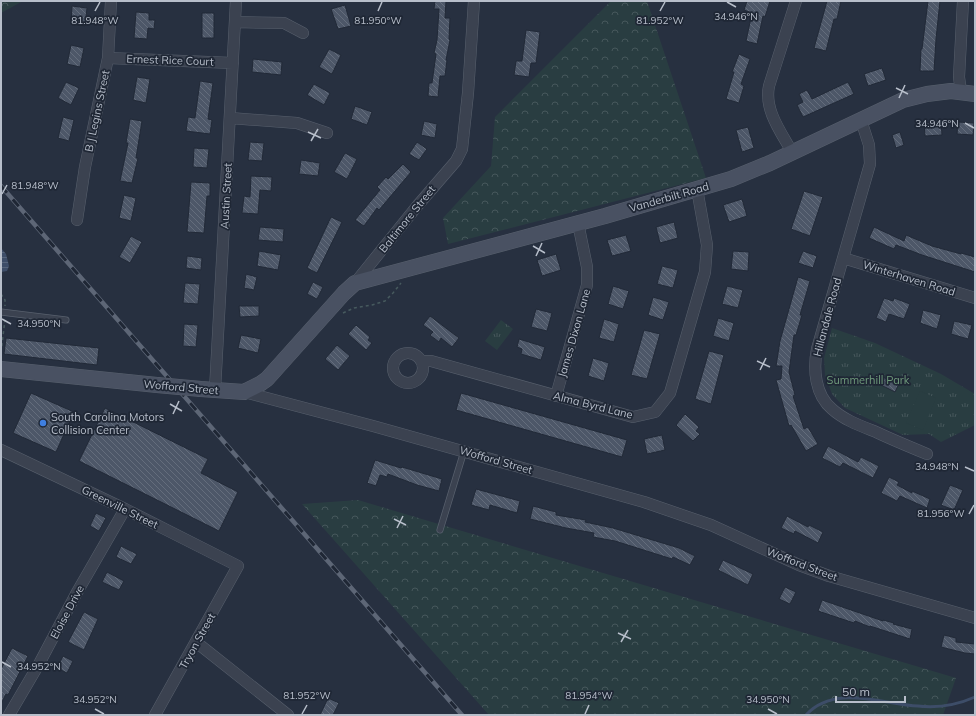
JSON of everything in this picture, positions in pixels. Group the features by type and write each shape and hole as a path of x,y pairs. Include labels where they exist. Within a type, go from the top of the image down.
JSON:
{"street":[{"name":"B J Legins Street","path":"77,220 85,167 108,58 111,1"},
{"name":"Austin Street","path":"208,390 230,118 236,1"},
{"name":"Baltimore Street","path":"244,392 267,379 355,283 461,153 468,93 474,1"},
{"path":"792,152 771,112 768,99 769,86 796,1"},
{"path":"963,1 959,77 968,93"},
{"path":"235,22 284,23 303,33"},
{"name":"Ernest Rice Court","path":"108,58 233,63"},
{"name":"Vanderbilt Road","path":"355,283 578,223 731,179 770,163 903,100 927,94 951,91 968,93"},
{"path":"230,118 297,123 327,132"},
{"name":"Hillandale Road","path":"861,120 869,144 870,164 816,354 815,370 820,391 831,409 849,421 927,454"},
{"name":"Alma Byrd Lane","path":"421,361 431,361 633,417 655,412 670,393 705,272 707,245 697,189"},
{"name":"James Dixon Lane","path":"556,396 587,285 587,267 578,223"},
{"name":"Winterhaven Road","path":"843,258 975,298"},
{"name":"Wofford Street","path":"1,369 208,390 244,392 464,451 676,512 711,525 799,565 829,576 975,618"},
{"name":"Greenville Street","path":"1,450 125,509 238,566"},
{"name":"Eloise Drive","path":"9,715 125,509"},
{"name":"Tryon Street","path":"155,715 238,566"},
{"path":"196,642 288,715"}],"lane":[{"path":"3,312 66,320"},
{"path":"440,530 464,451"}],"path":[{"path":"342,313 354,308 372,306 385,301 404,281"},
{"path":"1,294 5,300 1,352"}],"green space":[{"path":"1,1 23,1 1,13"},
{"path":"611,1 647,1 706,178 448,244 443,218 491,166 495,117"},
{"path":"501,320 513,329 497,350 485,341"},
{"name":"Summerhill Park","path":"832,328 875,343 941,374 975,394 975,425 941,442 929,434 903,435 845,408 832,394 825,375 824,358"},
{"path":"920,391 936,398 923,430 906,423"},
{"path":"358,500 956,678 943,715 489,715 302,504"}],"water":[{"path":"1,248 6,254 9,266 7,271 1,272"}],"building":[{"path":"435,1 446,1 445,18 450,18 450,40 446,60 445,76 440,76 438,97 428,96 429,83 432,83 436,54 434,53 437,40 439,9 434,9"},
{"path":"747,1 770,1 765,17 763,16 757,44 746,41 752,13 744,10"},
{"path":"827,1 841,1 837,19 834,19 826,51 814,48"},
{"path":"928,1 940,1 934,71 920,71 921,49"},
{"path":"345,5 351,26 338,29 331,9"},
{"path":"72,6 87,8 85,26 71,24"},
{"path":"136,12 149,13 149,20 155,20 154,29 148,28 147,39 134,38"},
{"path":"202,13 214,13 214,38 202,38"},
{"path":"526,30 540,32 536,63 531,63 529,77 514,75 516,61 522,61"},
{"path":"71,45 84,48 80,67 67,64"},
{"path":"329,49 341,55 332,74 319,67"},
{"path":"739,54 750,59 741,84 744,86 739,103 726,99 734,72 732,72"},
{"path":"253,59 282,62 281,75 252,72"},
{"path":"882,68 886,80 868,86 864,74"},
{"path":"137,77 150,79 146,103 133,100"},
{"path":"200,81 213,83 208,119 212,120 210,134 186,131 188,117 195,118"},
{"path":"66,82 79,88 71,105 58,98"},
{"path":"848,82 854,94 803,117 797,105 803,102 799,94 807,90 812,99"},
{"path":"314,84 330,93 324,105 307,95"},
{"path":"355,106 372,112 367,125 351,119"},
{"path":"63,117 74,120 69,141 58,138"},
{"path":"130,119 142,121 136,158 138,158 132,183 120,181 128,143 126,143"},
{"path":"424,121 437,124 435,138 421,135"},
{"path":"941,122 942,135 925,136 924,123"},
{"path":"958,122 974,123 973,135 957,134"},
{"path":"748,127 754,148 742,152 736,130"},
{"path":"900,132 904,145 896,148 892,135"},
{"path":"250,142 264,143 262,161 248,160"},
{"path":"417,142 427,149 419,160 409,154"},
{"path":"194,148 209,149 207,168 193,167"},
{"path":"345,153 357,159 347,179 334,172"},
{"path":"301,160 320,163 318,176 299,174"},
{"path":"403,164 411,172 379,210 377,208 364,226 355,220 380,190 377,187 386,177 388,179"},
{"path":"251,176 272,177 271,191 260,190 258,214 242,213 244,196 250,197"},
{"path":"191,182 210,183 210,196 207,196 204,233 187,232"},
{"path":"804,191 823,197 810,236 791,229"},
{"path":"124,195 136,198 131,221 119,218"},
{"path":"742,199 747,216 729,222 723,205"},
{"path":"331,217 342,222 317,273 307,268"},
{"path":"674,222 678,238 660,243 656,227"},
{"path":"260,227 284,229 283,242 258,240"},
{"path":"874,227 904,241 906,235 932,246 975,257 975,272 896,245 894,249 869,238"},
{"path":"626,235 631,251 612,256 607,240"},
{"path":"131,236 142,242 130,263 119,257"},
{"path":"259,251 281,255 278,270 257,266"},
{"path":"733,251 749,252 748,271 731,269"},
{"path":"803,251 817,256 813,268 798,263"},
{"path":"556,254 561,270 542,276 537,260"},
{"path":"187,256 202,258 201,270 186,268"},
{"path":"662,266 678,270 673,288 657,284"},
{"path":"246,274 257,277 254,290 244,288"},
{"path":"798,277 810,281 800,315 802,315 796,335 794,335 789,372 795,395 793,396 804,429 808,427 818,444 806,451 791,425 789,426 776,380 781,379 782,366 776,366 780,341"},
{"path":"313,282 323,287 317,299 307,294"},
{"path":"185,283 200,284 198,304 183,303"},
{"path":"613,286 629,291 623,309 608,304"},
{"path":"727,286 743,290 738,308 722,304"},
{"path":"653,297 669,302 663,320 648,315"},
{"path":"884,298 893,301 894,298 910,304 904,319 889,314 886,322 876,318"},
{"path":"239,306 259,306 259,316 240,317"},
{"path":"536,309 552,313 547,331 531,327"},
{"path":"923,310 941,315 937,329 920,323"},
{"path":"430,316 459,338 452,347 441,338 439,342 430,335 433,332 423,325"},
{"path":"718,318 734,323 729,341 713,336"},
{"path":"604,319 619,324 614,342 599,338"},
{"path":"954,321 972,325 968,339 951,334"},
{"path":"184,324 198,325 196,347 183,346"},
{"path":"356,325 370,337 368,340 372,343 366,350 348,334"},
{"path":"644,330 660,334 647,379 631,375"},
{"path":"241,335 261,339 258,353 238,348"},
{"path":"6,338 99,348 97,365 4,354"},
{"path":"519,339 545,347 541,360 521,354 522,349 517,347"},
{"path":"337,345 350,356 338,370 325,359"},
{"path":"709,351 724,355 711,404 695,399"},
{"path":"593,358 609,363 604,381 588,376"},
{"path":"880,376 899,384 895,392 877,383"},
{"name":"South Carolina Motors Collision Center","path":"31,393 74,412 56,452 13,433"},
{"path":"461,393 627,440 622,457 456,410"},
{"path":"105,408 208,459 201,473 238,492 219,531 79,461"},
{"path":"685,414 699,427 696,431 700,434 693,441 676,425"},
{"path":"662,435 665,450 647,454 644,439"},
{"path":"828,446 858,462 861,457 879,466 873,478 843,463 840,467 822,458"},
{"path":"375,460 442,479 439,491 417,485 388,474 387,477 380,475 376,486 367,483"},
{"path":"889,477 899,482 897,485 912,493 912,491 930,499 927,508 900,496 897,501 881,493"},
{"path":"950,485 963,490 954,510 941,505"},
{"path":"476,489 520,501 517,513 490,505 489,510 471,505"},
{"path":"533,506 556,512 556,515 586,520 585,522 613,528 679,548 695,556 690,565 673,557 672,559 615,541 593,537 594,533 530,519"},
{"path":"96,513 106,518 99,531 90,526"},
{"path":"787,516 808,527 809,525 823,532 818,543 795,531 794,534 781,528"},
{"path":"121,546 137,554 131,564 116,557"},
{"path":"723,560 753,574 748,585 718,570"},
{"path":"107,572 124,581 119,590 102,582"},
{"path":"785,587 796,592 790,604 779,599"},
{"path":"822,600 883,621 912,629 910,639 855,621 854,623 818,611"},
{"path":"84,612 98,619 84,650 68,642"},
{"path":"944,635 956,638 956,642 975,644 975,654 941,647"},
{"path":"12,648 28,656 8,695 6,694 1,704 1,669"},
{"path":"63,656 73,661 67,673 57,668"},
{"path":"328,698 339,703 333,715 320,715"}],"waterway":[{"path":"806,715 817,706 830,700 844,698 859,698 904,705 932,707 954,704 975,697"}],"railway":[{"path":"1,186 462,715"}],"place":[{"name":"South Carolina Motors Collision Center","path":"43,423"}]}
